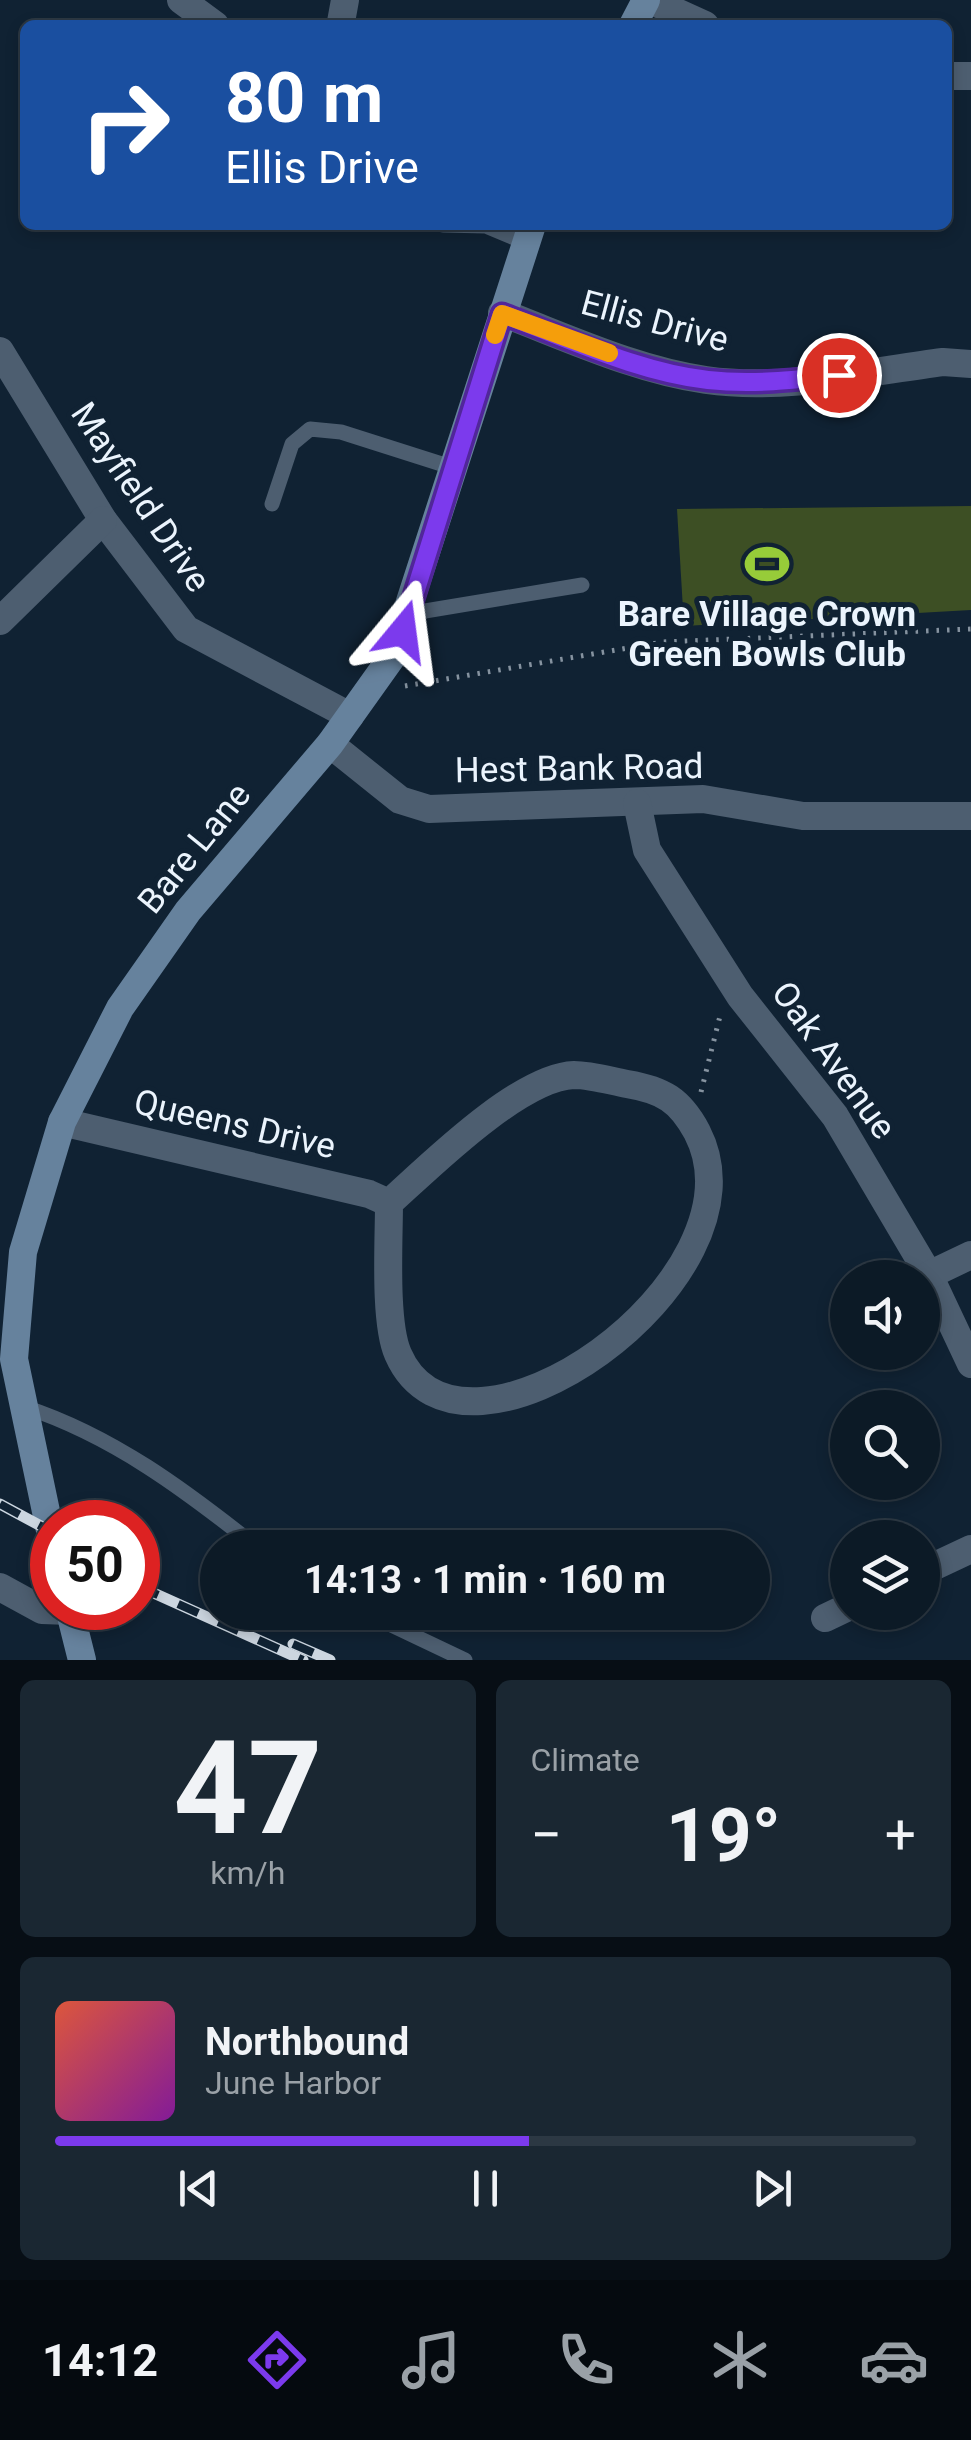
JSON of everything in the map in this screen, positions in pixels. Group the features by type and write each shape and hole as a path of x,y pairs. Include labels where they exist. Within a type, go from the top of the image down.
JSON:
{"main road":[{"name":"Bare Lane","path":"44,1500 14,1359 23,1252 62,1122 120,1008 165,944 330,744 392,657 528,233"},
{"path":"75,1630 82,1660"}],"street":[{"path":"182,0 208,20"},
{"path":"648,0 693,20"},
{"name":"Ellis Drive","path":"502,314 620,358 705,380 770,383 943,362 971,364"},
{"name":"Mayfield Drive","path":"0,351 103,520 186,629 350,716"},
{"path":"0,621 103,520"},
{"name":"Hest Bank Road","path":"330,744 400,800 429,810 703,799 803,816 971,816"},
{"name":"Oak Avenue","path":"637,803 648,850 740,996 835,1116 920,1260"},
{"path":"572,1075 659,1089 684,1108 704,1146 709,1188 688,1257 656,1303 602,1353 560,1377 486,1400 455,1401 431,1394 413,1380 390,1331 390,1204 477,1124 520,1096 572,1075"},
{"name":"Queens Drive","path":"62,1122 369,1194 390,1204"},
{"path":"940,1270 971,1255"},
{"name":"Oak Avenue","path":"940,1298 971,1364"},
{"path":"940,1564 971,1549"},
{"path":"0,1587 30,1603"}],"lane":[{"path":"272,504 292,444 310,429 341,432 451,468"},
{"path":"408,614 582,586"},
{"path":"24,1407 72,1423 139,1459 234,1530"},
{"path":"402,1630 465,1660"}],"path":[{"path":"368,693 663,642 971,629"},
{"path":"684,1108 700,1094 722,1008 740,996"}],"green space":[{"path":"971,506 971,610 684,626 677,509"}],"railway":[{"path":"0,1504 30,1520"},
{"path":"160,1596 303,1660"},
{"path":"293,1644 330,1660"}],"slow traffic":[{"path":"495,335 502,314 609,353"}],"place":[{"name":"Bare Village Crown Green Bowls Club","path":"767,564"}],"route":[{"path":"403,631 502,314 620,358 705,380 770,383 839,375"}]}
